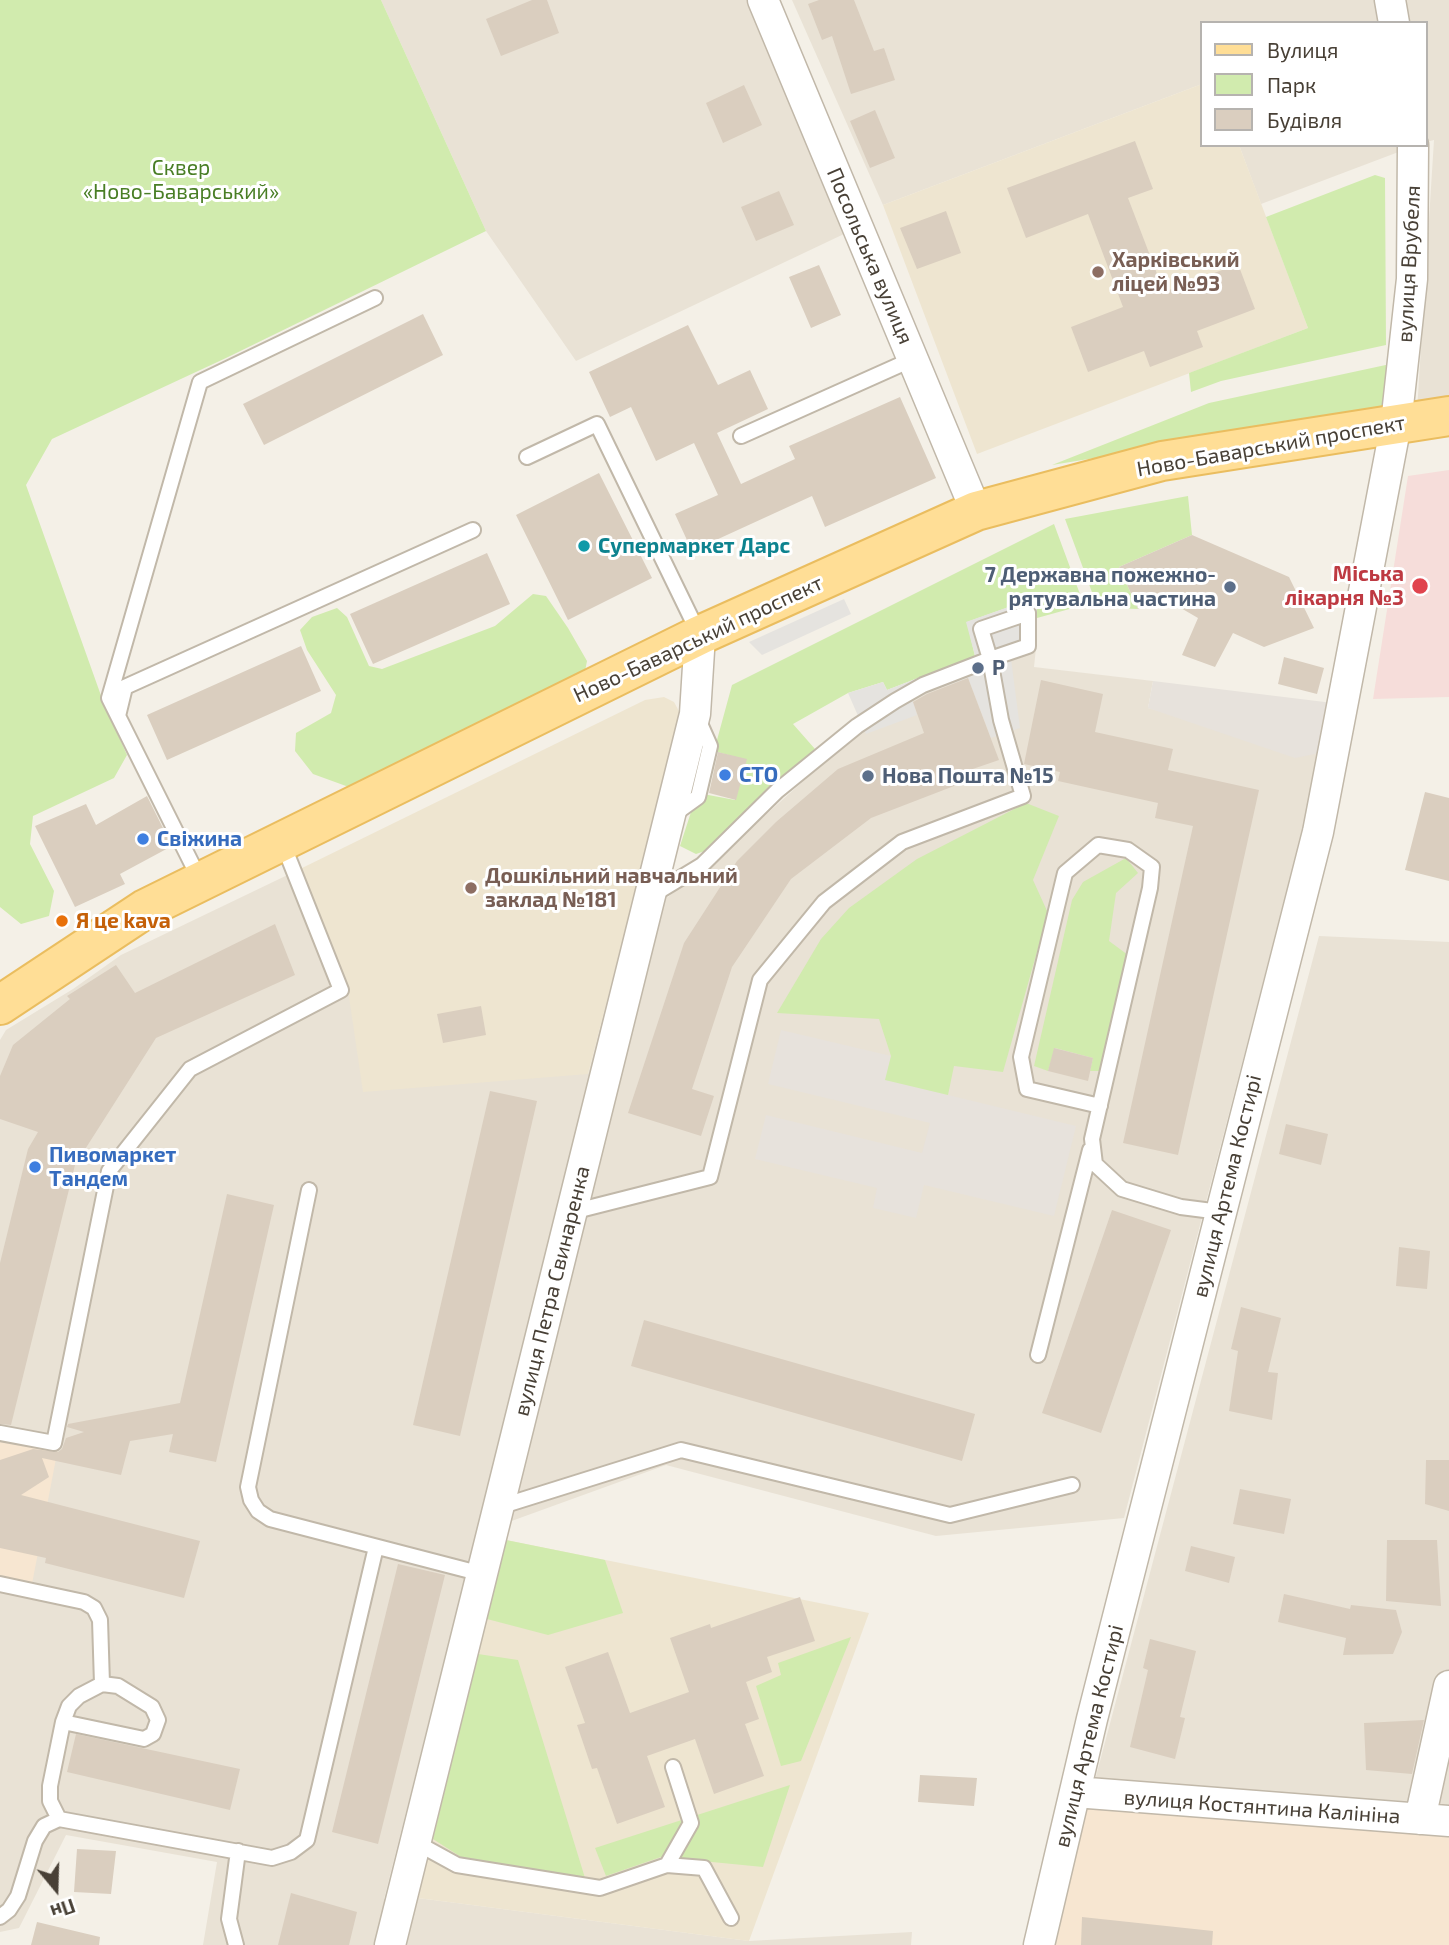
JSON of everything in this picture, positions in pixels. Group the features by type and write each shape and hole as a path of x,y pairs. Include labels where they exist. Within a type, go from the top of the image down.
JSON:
{"main road":[{"name":"Ново-Баварський проспект","path":"0,1005 145,909 700,635 976,512 1162,461 1449,416"}],"street":[{"name":"Посольська вулиця","path":"763,0 976,512"},
{"path":"1390,0 1394,21"},
{"name":"вулиця Врубеля","path":"1396,424 1412,279 1413,147"},
{"name":"вулиця Артема Костирі","path":"1040,1945 1075,1792 1318,832 1396,424"},
{"name":"вулиця Петра Свинаренка","path":"390,1945 695,714 700,635"},
{"path":"1434,1820 1449,1686"},
{"name":"вулиця Костянтина Калініна","path":"1075,1792 1434,1820"}],"lane":[{"path":"201,881 109,698 200,382 375,298"},
{"path":"741,436 913,359"},
{"path":"527,457 597,424 700,635"},
{"path":"118,716 125,687 473,530"},
{"path":"572,1212 710,1177 760,980 824,902 902,842 1023,796 1001,720 990,659 922,685 857,726 777,791 702,865 650,897"},
{"path":"0,1433 54,1443 109,1171 190,1069 341,990 282,841"},
{"path":"1038,1356 1100,1106 1153,867 1128,850 1098,845 1065,873 1021,1057 1027,1088 1100,1106"},
{"path":"1092,1139 1095,1164 1122,1189 1181,1207 1220,1212"},
{"path":"310,1191 247,1488 258,1511 270,1519 482,1574"},
{"path":"499,1507 681,1450 950,1516 1072,1485"},
{"path":"0,1917 9,1910 18,1896 35,1840 44,1826 59,1819 272,1858 291,1852 307,1840 376,1547"},
{"path":"0,1584 84,1602 94,1608 100,1620 102,1684"},
{"path":"59,1819 50,1801 50,1786 63,1722 69,1706 79,1696 102,1684 118,1686 152,1707 159,1720 153,1734 144,1739 63,1722"},
{"path":"667,1866 691,1823 673,1767"},
{"path":"415,1842 457,1865 600,1888 667,1866 704,1868 731,1918"},
{"path":"236,1945 229,1919 238,1852"}],"shaded area":[{"path":"381,0 748,0 844,234 576,361 486,231"},
{"path":"792,0 1449,0 1449,407 1417,411 1434,140 1428,142 1428,21 1200,21 1200,85 883,205"},
{"name":"Харківський ліцей №93","path":"1200,85 1200,147 1240,147 1308,328 977,454 883,205"},
{"path":"1240,147 1412,147 1261,204"},
{"name":"Міська лікарня №3","path":"1449,470 1449,697 1373,699 1408,476"},
{"name":"Р","path":"1037,597 1036,648 1011,659 1020,728 991,738 968,678 912,698 917,715 866,734 848,693 883,682 887,690 975,656 966,622"},
{"path":"844,599 851,614 762,655 749,642"},
{"path":"1036,648 1034,667 1153,681 1148,708 1324,747 1124,1518 936,1536 666,1465 506,1523 480,1518 384,1899 418,1898 749,1941 912,1932 911,1945 203,1945 217,1862 66,1835 19,1928 0,1932 0,1040 6,1030 73,989 121,955 300,869 588,1074 631,907 668,897 760,820 859,731 912,699"},
{"path":"1153,681 1333,703 1324,747 1315,754 1295,758 1148,708"},
{"name":"Дошкільний навчальний заклад №181","path":"664,697 674,702 681,715 588,1074 363,1092 348,990 300,869 645,700"},
{"path":"1319,936 1449,942 1449,1810 1095,1780"},
{"path":"781,1030 891,1056 886,1080 1076,1126 1054,1216 924,1185 916,1218 873,1208 877,1188 755,1159 766,1115 922,1153 930,1123 768,1084"},
{"path":"0,1439 58,1448 32,1584 0,1578"},
{"path":"506,1540 869,1613 749,1941 418,1898"},
{"path":"1081,1798 1449,1826 1449,1945 1046,1945"}],"green space":[{"name":"Сквер «Ново-Баварський»","path":"0,0 381,0 486,231 226,358 52,439 26,485 104,704 127,755 114,778 33,816 30,844 54,891 49,916 21,924 0,907"},
{"path":"1375,175 1385,178 1386,345 1221,381 1191,392 1189,373 1308,328 1266,217"},
{"path":"1395,363 1387,413 1052,465 1209,403"},
{"path":"1188,496 1192,535 1119,567 1138,609 1113,608 1093,595 1065,519"},
{"path":"1054,524 1084,605 1037,618 1037,597 967,622 975,656 887,690 883,682 848,693 793,724 815,749 711,849 696,854 680,846 692,809 703,794 735,800 746,760 714,751 732,685"},
{"path":"533,594 546,596 587,661 582,687 372,789 346,786 313,774 295,751 296,733 331,713 336,695 307,650 300,630 312,617 337,608 347,617 369,666 382,669 495,626"},
{"path":"1026,803 1059,816 1033,880 1048,913 1003,1072 954,1066 948,1095 885,1080 891,1056 879,1019 777,1013 821,939 849,908 917,859"},
{"path":"1126,858 1138,873 1116,893 1109,941 1128,955 1100,1071 1090,1071 1093,1058 1055,1048 1048,1071 1034,1066 1072,900 1083,882"},
{"path":"506,1540 605,1560 623,1613 548,1635 487,1619"},
{"path":"851,1637 801,1761 781,1766 756,1686 781,1675 778,1663"},
{"path":"478,1654 518,1660 585,1878 461,1857 433,1839"},
{"path":"790,1785 763,1867 661,1857 606,1876 595,1848"}],"building":[{"path":"532,0 547,0 559,33 501,56 486,19"},
{"path":"819,0 854,0 874,51 884,48 895,80 851,94 832,36 822,40 808,4"},
{"path":"744,85 762,125 723,143 706,103"},
{"path":"875,110 895,158 870,168 850,121"},
{"path":"1135,141 1153,189 1128,198 1164,292 1238,264 1255,309 1197,331 1203,347 1150,367 1144,351 1088,372 1071,327 1123,307 1088,214 1026,238 1007,188"},
{"path":"779,191 794,225 756,241 741,207"},
{"path":"946,211 961,253 917,269 900,228"},
{"path":"819,265 841,315 811,328 789,277"},
{"path":"423,314 443,355 264,445 243,404"},
{"path":"688,325 718,385 750,370 768,409 717,433 741,484 795,459 789,446 900,397 936,478 825,527 812,496 692,551 675,514 718,495 694,443 656,461 631,407 610,417 589,372"},
{"name":"Супермаркет Дарс","path":"599,473 652,578 568,620 516,515"},
{"name":"7 Державна пожежно- рятувальна частина","path":"1192,535 1289,577 1314,628 1264,647 1233,633 1215,667 1182,655 1198,618 1167,600 1138,609 1119,567"},
{"path":"487,553 510,604 373,664 350,614"},
{"path":"301,646 321,691 167,760 147,715"},
{"path":"1284,657 1324,668 1317,694 1278,684"},
{"path":"968,678 999,760 964,772 967,781 871,818 791,879 732,967 692,1089 714,1096 701,1136 628,1113 684,943 737,861 776,822 838,769 924,733 913,702"},
{"path":"1041,680 1103,694 1095,732 1173,749 1168,770 1259,790 1178,1155 1123,1143 1193,826 1155,818 1158,803 1058,781 1060,772 1024,764"},
{"name":"СТО","path":"718,752 747,759 736,800 709,793"},
{"path":"1425,792 1449,798 1449,881 1405,870"},
{"path":"147,796 172,846 120,874 125,884 75,907 35,826 86,804 96,825"},
{"path":"275,924 295,975 156,1038 75,1165 11,1425 0,1424 0,1263 28,1149 38,1132 0,1119 0,1076 13,1045 70,999 67,996 116,965 135,993"},
{"path":"481,1006 486,1035 443,1043 437,1014"},
{"path":"1054,1048 1093,1058 1088,1081 1048,1071"},
{"path":"490,1091 537,1101 460,1436 413,1425"},
{"path":"1286,1124 1328,1134 1321,1165 1279,1154"},
{"path":"227,1194 274,1205 216,1462 169,1452 173,1434 130,1441 121,1475 42,1458 49,1477 21,1495 200,1541 184,1598 45,1563 46,1558 0,1548 0,1460 33,1449 58,1452 66,1438 84,1432 67,1427 68,1424 180,1403"},
{"path":"1112,1210 1171,1230 1101,1433 1042,1413"},
{"path":"1399,1247 1430,1251 1427,1289 1396,1286"},
{"path":"1241,1307 1281,1318 1268,1372 1278,1373 1272,1420 1229,1411 1238,1351 1231,1349"},
{"path":"644,1320 975,1414 962,1461 631,1366"},
{"path":"1426,1460 1449,1460 1449,1511 1425,1504"},
{"path":"1240,1489 1291,1499 1284,1534 1233,1524"},
{"path":"1387,1540 1437,1540 1441,1606 1386,1601"},
{"path":"1191,1546 1235,1557 1229,1583 1185,1571"},
{"path":"398,1564 445,1575 378,1844 332,1832"},
{"path":"1284,1594 1350,1609 1351,1605 1396,1610 1402,1632 1393,1654 1343,1655 1346,1638 1278,1622"},
{"path":"800,1597 815,1641 767,1657 772,1672 746,1682 759,1719 745,1724 764,1776 714,1794 695,1739 647,1756 665,1807 617,1824 597,1768 592,1769 577,1725 585,1723 565,1667 608,1652 630,1713 689,1692 670,1638 710,1624 711,1628"},
{"path":"1150,1639 1196,1651 1180,1717 1185,1718 1175,1759 1130,1747 1148,1670 1143,1668"},
{"path":"1424,1720 1412,1774 1366,1770 1364,1723"},
{"path":"76,1734 240,1769 230,1810 67,1772"},
{"path":"920,1775 977,1778 974,1806 918,1802"},
{"path":"77,1849 116,1851 111,1894 74,1892"},
{"path":"291,1893 357,1912 349,1945 278,1945"},
{"path":"1082,1917 1213,1931 1212,1945 1081,1945"},
{"path":"37,1922 100,1937 99,1945 31,1945"}],"place":[{"name":"Харківський ліцей №93","path":"1098,272"},
{"name":"Супермаркет Дарс","path":"584,546"},
{"name":"Міська лікарня №3","path":"1420,586"},
{"name":"7 Державна пожежно- рятувальна частина","path":"1230,587"},
{"name":"Р","path":"978,668"},
{"name":"СТО","path":"725,775"},
{"name":"Нова Пошта №15","path":"868,776"},
{"name":"Свіжина","path":"143,839"},
{"name":"Дошкільний навчальний заклад №181","path":"471,888"},
{"name":"Я це kava","path":"62,921"},
{"name":"Пивомаркет Тандем","path":"35,1167"}]}
